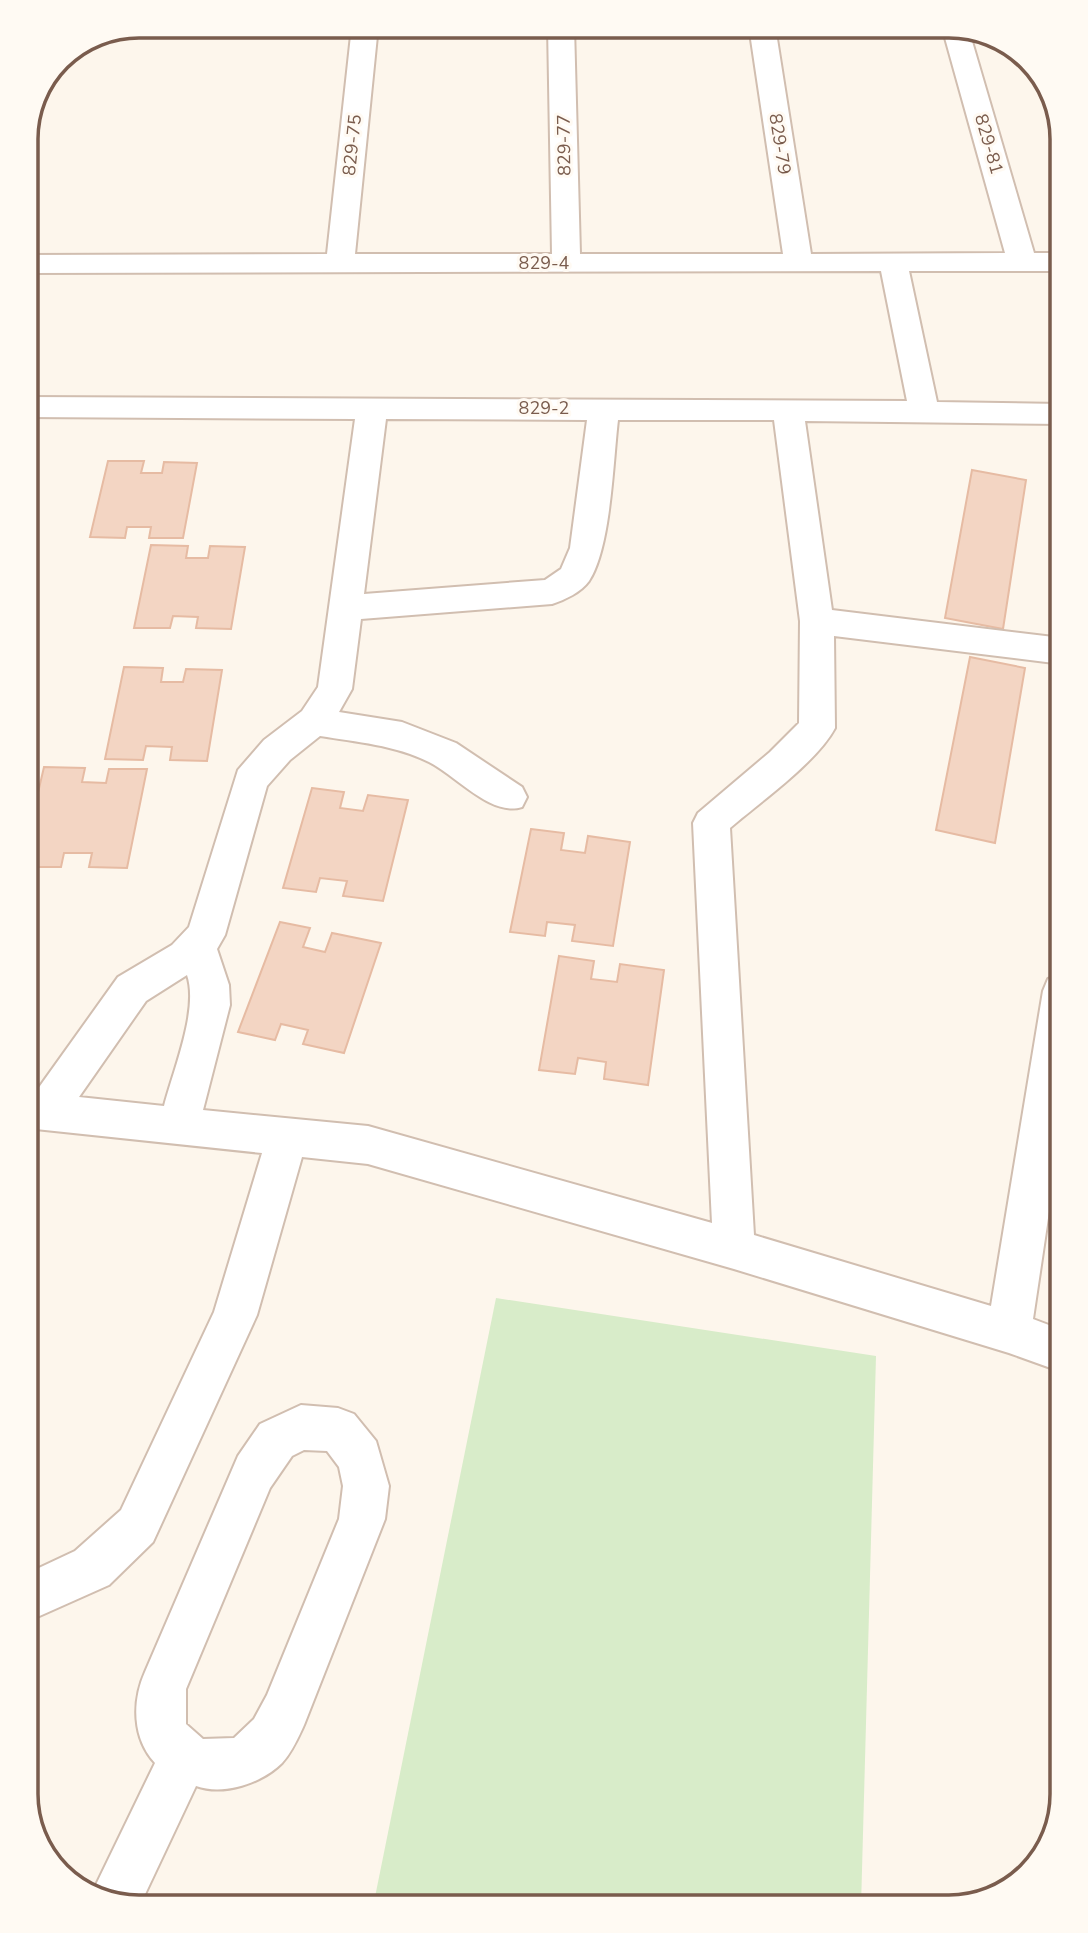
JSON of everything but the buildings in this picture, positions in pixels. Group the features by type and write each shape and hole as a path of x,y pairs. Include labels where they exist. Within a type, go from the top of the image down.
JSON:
{"street":[{"name":"829-75","path":"340,263 364,38"},
{"name":"829-77","path":"561,39 566,263"},
{"name":"829-79","path":"764,39 798,262"},
{"name":"829-81","path":"958,39 1022,262"},
{"path":"893,262 924,411"},
{"name":"829-4","path":"39,264 1050,262"},
{"name":"829-2","path":"39,407 1050,414"},
{"path":"38,1109 132,989 186,956 206,935 251,780 277,750 314,721 335,689 372,408"},
{"path":"346,608 552,592 575,576 586,548 604,409"},
{"path":"734,1249 711,823 783,762 817,728 817,621 788,410"},
{"path":"817,621 1050,650"},
{"path":"314,721 402,736 433,748 509,797"},
{"path":"179,1126 210,1005 210,985 196,945"},
{"path":"1009,1332 1050,1083"},
{"path":"38,1112 368,1145 734,1249 1050,1347"},
{"path":"38,1592 92,1567 137,1526 234,1315 287,1137"},
{"path":"301,1427 338,1430 360,1457 366,1486 362,1519 285,1710 266,1745 238,1764 211,1766 184,1757 167,1740 160,1718 162,1689 254,1472 276,1440 301,1427"},
{"path":"119,1893 184,1757"}],"green space":[{"path":"496,1298 876,1356 861,1895 376,1894"}]}
